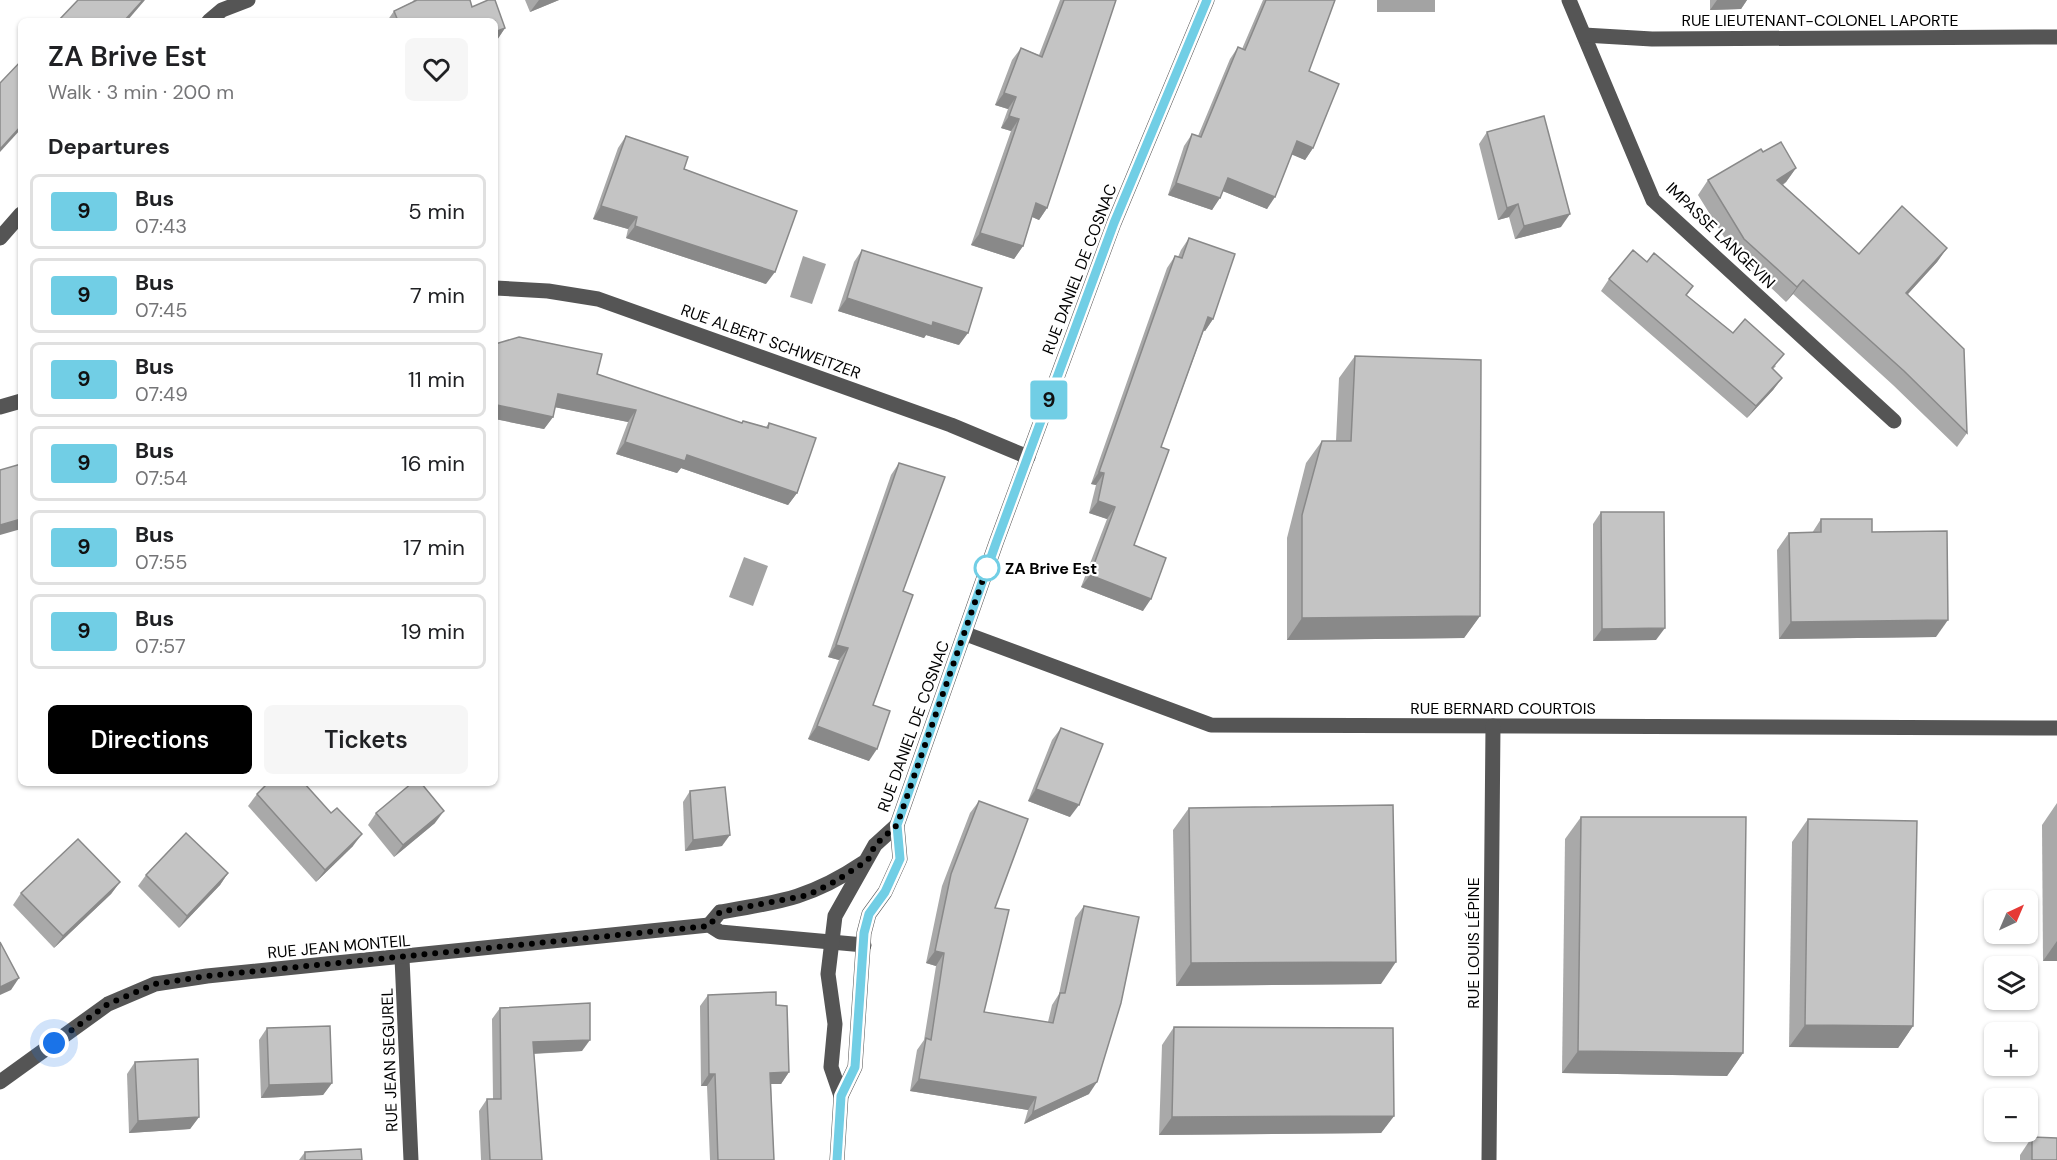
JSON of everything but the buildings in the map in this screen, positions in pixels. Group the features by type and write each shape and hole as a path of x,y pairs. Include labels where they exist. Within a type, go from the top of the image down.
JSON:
{"street":[{"path":"213,18 222,10 248,0"},
{"name":"RUE DANIEL DE COSNAC","path":"837,1160 841,1096 855,1067 864,945 869,914 885,892 900,859 897,825 966,634 990,558 1114,223 1207,0"},
{"name":"IMPASSE LANGEVIN","path":"1569,0 1653,200 1894,421"},
{"name":"RUE LIEUTENANT-COLONEL LAPORTE","path":"1584,35 1652,39 2057,37"},
{"path":"0,238 18,217"},
{"name":"RUE ALBERT SCHWEITZER","path":"498,288 548,291 598,298 951,425 1028,456"},
{"path":"0,407 18,402"},
{"name":"RUE BERNARD COURTOIS","path":"966,634 1211,725 2057,728"},
{"name":"RUE LOUIS LÉPINE","path":"1489,1160 1493,726"},
{"name":"RUE DANIEL DE COSNAC","path":"841,1096 831,1067 835,1024 828,974 835,916 875,845 897,825"},
{"name":"RUE JEAN MONTEIL","path":"709,926 720,912 808,895 836,881 868,860"},
{"name":"RUE JEAN MONTEIL","path":"0,1082 108,1004 155,984 207,976 709,926 720,932 864,945"},
{"name":"RUE JEAN SEGUREL","path":"402,958 411,1160"}],"shaded area":[{"path":"1377,0 1435,0 1435,12 1377,12"},
{"path":"803,256 826,264 812,304 790,297"},
{"path":"744,557 768,566 753,606 729,597"}],"bus line":[{"name":"9","path":"837,1160 841,1096 855,1067 864,933 869,914 885,892 900,859 897,825 966,634 996,543 1114,223 1207,0"}],"place":[{"name":"ZA Brive Est","path":"987,568"}],"route":[{"path":"54,1043 108,1004 155,984 207,976 709,926 720,912 808,895 836,881 868,860 875,845 897,825 966,634 987,568"}]}
